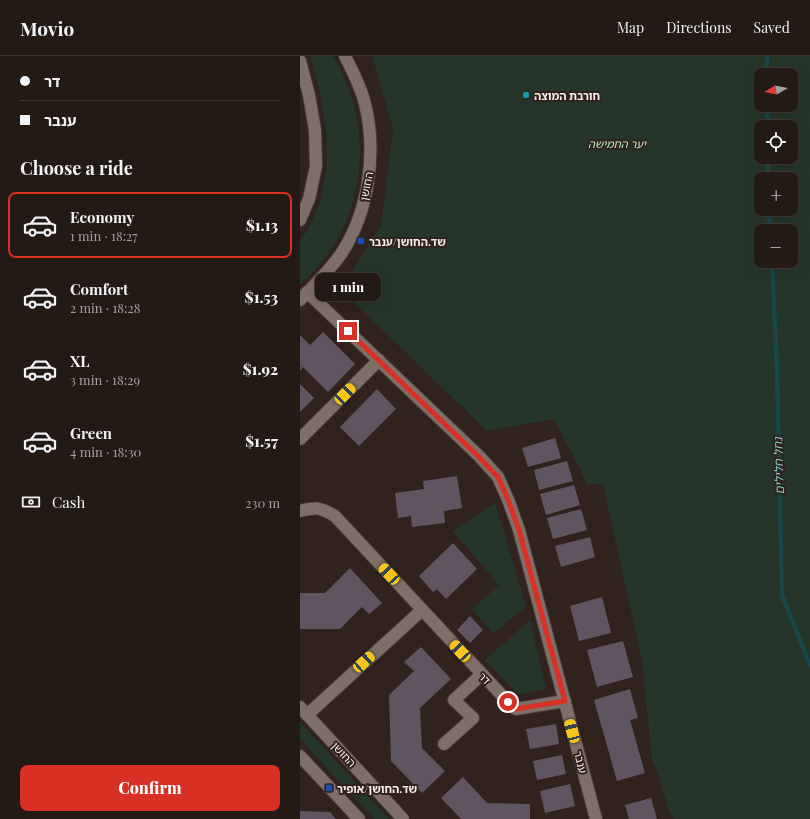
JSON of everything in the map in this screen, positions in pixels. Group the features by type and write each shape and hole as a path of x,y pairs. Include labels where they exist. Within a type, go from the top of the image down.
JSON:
{"street":[{"name":"החושן","path":"304,296 322,278 341,254 355,228 366,193 370,160 369,127 365,104 358,82 345,56"},
{"path":"300,60 309,95 315,130 316,166 309,199 300,220"},
{"name":"ענבר","path":"304,296 379,360 498,477 519,530 596,819"},
{"path":"300,439 379,360"},
{"name":"דר","path":"300,511 324,509 335,516 516,709 565,701"},
{"path":"304,711 422,610"},
{"path":"444,744 473,718 454,700 482,674"},
{"name":"החושן","path":"304,711 403,819"},
{"path":"300,756 359,819"}],"green space":[{"path":"315,56 333,56 345,78 353,102 358,127 360,152 358,178 353,203 344,226 325,258 300,285 300,241 309,228 320,202 327,167 326,129 320,93 311,58"},
{"name":"יער החמישה","path":"372,56 810,56 810,819 673,819 652,759 642,661 603,484 588,485 554,419 487,431 341,290 381,225 393,129"},
{"path":"495,503 526,606 493,634 472,609 499,585 453,531"},
{"path":"530,620 546,689 518,694 485,660"},
{"path":"300,722 389,819 374,819 300,739"}],"building":[{"path":"323,332 355,364 328,392 303,367 300,371 300,335 310,345"},
{"path":"300,384 314,398 300,412"},
{"path":"377,389 396,409 359,446 340,427"},
{"path":"555,438 561,458 528,467 522,448"},
{"path":"567,461 573,481 539,490 534,470"},
{"path":"457,476 462,508 444,511 445,523 412,527 411,516 398,518 395,493 424,489 423,481"},
{"path":"574,485 580,505 546,515 540,494"},
{"path":"581,509 587,530 553,539 547,518"},
{"path":"590,537 595,557 561,567 555,546"},
{"path":"453,543 477,569 446,599 437,589 433,592 419,576"},
{"path":"350,568 382,603 369,614 362,607 340,629 300,629 300,593 325,593"},
{"path":"602,597 611,633 579,641 570,606"},
{"path":"470,616 483,630 470,643 457,630"},
{"path":"623,641 633,677 597,687 587,650"},
{"path":"421,647 451,679 420,708 422,748 445,771 422,793 391,761 389,695 414,671 404,662"},
{"path":"630,689 638,718 630,720 645,773 617,781 594,700"},
{"path":"556,724 559,744 530,749 526,729"},
{"path":"562,755 566,774 537,780 533,761"},
{"path":"463,777 487,803 530,804 530,819 461,819 441,798"},
{"path":"570,784 575,806 545,813 540,791"},
{"path":"651,798 657,819 629,819 625,805"},
{"path":"300,811 330,812 336,819 300,819"}],"waterway":[{"name":"נחל חלילים","path":"767,56 767,68"},
{"name":"נחל חלילים","path":"767,112 767,120"},
{"name":"נחל חלילים","path":"768,164 768,172"},
{"name":"נחל חלילים","path":"769,216 770,224"},
{"name":"נחל חלילים","path":"772,268 777,368 782,595 810,665"}],"place":[{"name":"חורבת המוצה","path":"526,95"},
{"name":"שד.החושן/ענבר","path":"361,241"},
{"name":"שד.החושן/אופיר","path":"329,788"}],"route":[{"path":"348,331 498,477 509,502 519,530 565,701 531,708 516,709 508,702"}]}
